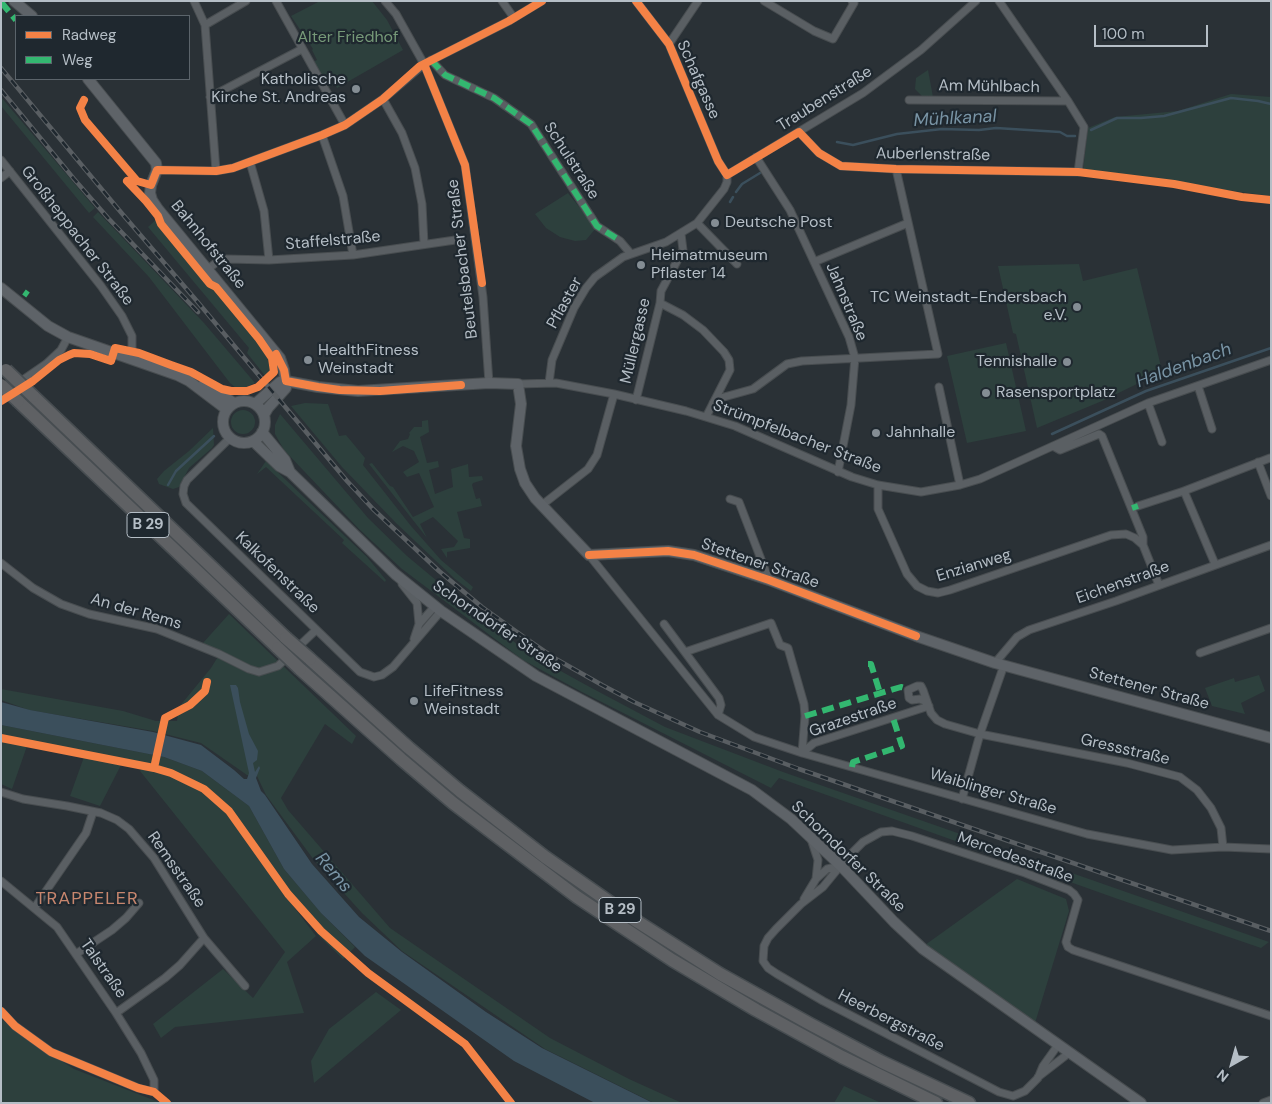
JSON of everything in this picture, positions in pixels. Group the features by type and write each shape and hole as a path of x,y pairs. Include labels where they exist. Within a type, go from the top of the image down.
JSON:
{"highway":[{"name":"B 29","path":"4,368 286,638 409,748 460,791 545,857 638,922 720,974 880,1061 969,1103"},
{"name":"B 29","path":"1,386 300,669 453,803 577,897 672,960 756,1010 842,1057 934,1102"}],"street":[{"path":"14,1 31,15"},
{"path":"194,1 205,25 216,171"},
{"path":"205,25 246,1"},
{"path":"276,1 345,125"},
{"name":"Beutelsbacher Straße","path":"385,1 396,14 427,62 465,165 483,297 489,383"},
{"path":"502,1 514,18"},
{"path":"89,80 152,157 157,170 216,171 250,162 345,125 383,99 427,62 514,18 542,1"},
{"name":"Schafgasse","path":"636,1 669,44 718,161 727,175"},
{"path":"669,44 698,1"},
{"path":"764,1 807,27 833,39 854,3 852,1"},
{"name":"Traubenstraße","path":"727,175 863,93 906,63 976,1"},
{"path":"999,1 1068,101"},
{"path":"210,97 302,49"},
{"name":"Schulstraße","path":"427,62 445,75 494,98 531,124 597,226 620,241 631,254"},
{"path":"383,99 402,133 414,168 422,204 424,244"},
{"name":"Am Mühlbach","path":"909,100 1068,101"},
{"name":"Auberlenstraße","path":"799,132 820,153 841,166 896,170 1078,172 1084,127 1068,101"},
{"path":"322,135 343,196 353,255"},
{"name":"Jahnstraße","path":"756,157 790,210 849,337 855,358 850,405 838,472"},
{"name":"Großheppacher Straße","path":"1,160 122,316 132,336 130,359"},
{"path":"250,162 264,211 269,260"},
{"name":"Bahnhofstraße","path":"157,170 151,185 152,200 280,358 286,381"},
{"path":"713,404 724,397 754,388 787,364 802,361 938,354 896,170"},
{"path":"1,178 10,171"},
{"path":"631,254 666,242 697,223 724,189 727,175"},
{"path":"697,223 737,264"},
{"path":"814,262 908,223"},
{"name":"Müllergasse","path":"636,400 660,303 661,291 682,250 681,234"},
{"name":"Staffelstraße","path":"208,269 217,262 226,259 269,260 353,255 462,239"},
{"name":"Pflaster","path":"548,383 555,352 574,308 586,288 596,277 631,254"},
{"path":"1,288 48,326 68,337 189,381 230,406"},
{"path":"660,303 683,315 703,330 729,360 730,370 706,417"},
{"path":"1,395 46,364 61,350 68,337"},
{"name":"Strümpfelbacher Straße","path":"286,381 318,388 358,391 489,383 548,383 614,394 735,426 838,472 878,485 921,492 960,485 1002,470 1148,403 1271,360"},
{"path":"254,404 280,382 286,381 284,392 271,404 264,415"},
{"name":"Waiblinger Straße","path":"518,384 521,396 516,446 525,483 542,505 590,555 718,715 754,737 802,753 1087,834 1172,850 1223,847 1271,849"},
{"path":"1198,386 1212,429"},
{"path":"939,387 960,485"},
{"path":"542,505 588,469 597,455 614,394"},
{"path":"244,400 254,404 259,407 264,415 265,421 262,432 253,441 242,443 230,438 223,428 223,415 230,406 244,400"},
{"path":"1148,403 1162,442"},
{"name":"Schorndorfer Straße","path":"262,432 285,460 290,472"},
{"name":"Strümpfelbacher Straße","path":"1053,446 1060,450 1099,434 1102,436 1143,537 1143,545"},
{"name":"Kalkofenstraße","path":"230,438 187,480 183,494 186,503 360,672 374,677 382,675 392,667 438,608"},
{"name":"Schorndorfer Straße","path":"253,441 279,466 290,472 395,574 438,608 536,676 752,790 791,819 810,836 923,949 1141,1103"},
{"path":"1138,506 1184,491 1270,458"},
{"path":"1258,462 1271,496"},
{"name":"Enzianweg","path":"878,485 878,509 907,574 917,586 938,593 1112,535 1126,534 1136,538 1143,545"},
{"path":"1184,491 1215,564"},
{"path":"730,499 739,502 769,580"},
{"path":"1143,545 1159,585"},
{"name":"Eichenstraße","path":"1000,664 1017,637 1029,630 1271,545"},
{"name":"Stettener Straße","path":"590,555 642,552 694,555 769,580 916,636 1000,664 1271,738"},
{"name":"An der Rems","path":"1,563 33,588 61,604 89,614 157,629 259,672 278,666 316,630"},
{"name":"Schorndorfer Straße","path":"395,574 417,603 420,624"},
{"name":"Kalkofenstraße","path":"413,642 420,624 438,608"},
{"path":"685,652 771,623 780,645 788,648 804,704 802,753"},
{"path":"664,624 719,698 721,705 718,715"},
{"path":"1200,654 1271,628"},
{"path":"962,799 1000,664"},
{"name":"Grazestraße","path":"913,712 908,690 909,688 921,686 937,720 980,734"},
{"name":"Grazestraße","path":"909,698 912,700 920,698 928,704"},
{"name":"Grazestraße","path":"802,753 814,744 913,712 928,704"},
{"name":"Gressstraße","path":"980,734 1127,763 1180,777 1197,790 1212,808 1221,828 1223,847"},
{"name":"Remsstraße","path":"1,792 24,799 101,813 117,820 129,829 159,866 204,938 245,986"},
{"path":"35,907 83,838 93,812"},
{"name":"Mercedesstraße","path":"841,866 863,842 881,832 892,831 1025,874 1068,890 1078,900 1066,942 1068,947 1073,950 1271,1016"},
{"path":"810,836 818,860 816,880"},
{"name":"Heerbergstraße","path":"801,904 816,880 827,868 841,866"},
{"name":"Heerbergstraße","path":"841,866 823,887 801,904 768,938 764,946 763,960 768,968 824,1001 999,1092 1013,1096"},
{"name":"Talstraße","path":"1,881 57,927 116,1012 141,1053 154,1080 154,1092 138,1088 51,1052 15,1026 1,1010"},
{"path":"76,954 112,930 126,918 138,903"},
{"path":"116,1012 165,978 180,965 204,938"},
{"path":"1038,1078 1043,1066 1058,1045"},
{"path":"1019,1103 1013,1096 1025,1091 1068,1052"},
{"path":"1263,1103 1271,1100"}],"green space":[{"name":"Alter Friedhof","path":"320,1 372,1 387,20 403,50 337,88 335,84 327,88 313,62 317,60 313,49 291,16"},
{"path":"928,70 933,97 922,96 915,89 916,78"},
{"path":"1231,94 1271,97 1271,196 1083,171 1088,128 1115,117 1178,111"},
{"path":"1,97 95,208 89,213 1,106"},
{"path":"568,193 596,228 586,240 575,241 560,237 546,228 535,214"},
{"path":"98,212 204,323 255,383 246,387 236,388 230,383 149,277 93,217"},
{"path":"158,218 159,224 166,233 211,287 215,289 268,355 272,362 272,370 266,377 247,353 249,348 148,227"},
{"name":"TC Weinstadt-Endersbach e.V.","path":"1079,264 1083,281 1137,268 1163,375 1141,382 1102,401 1037,428 1016,334 1013,333 998,266"},
{"name":"Rasensportplatz","path":"1006,343 1026,431 967,443 947,356"},
{"path":"305,403 328,404 339,436 346,435 365,458 363,465 411,526 441,560 473,587 471,591 455,579 396,523 342,467 291,406"},
{"path":"243,410 252,413 255,422 252,431 243,434 234,431 231,422 234,413"},
{"path":"280,414 368,518 407,556 461,601 530,654 586,685 665,727 783,772 1269,942 1261,948 779,778 771,788 582,692 523,660 402,569 359,529 284,450 275,434 275,425"},
{"path":"428,420 429,432 420,437 427,463 438,461 439,467 429,470 435,494 453,487 451,469 468,464 469,477 482,476 483,480 472,485 476,499 480,498 482,506 457,512 464,538 470,539 470,548 447,552 447,558 441,549 454,547 458,541 433,517 420,524 427,538 369,464 372,463 390,486 393,487 413,517 434,507 419,473 407,477 403,472 419,462 414,451 403,446 392,452 400,441 408,439 409,433 414,427 422,427 422,421"},
{"path":"213,428 214,445 189,468 179,487 173,489 159,484 157,479 164,471"},
{"path":"266,461 367,557 386,580 385,582 342,543 344,540 266,467 257,474"},
{"path":"229,614 356,736 352,744 325,724 281,798 288,810 390,928 550,1038 629,1079 682,1103 654,1103 545,1049 402,951 362,913 314,860 266,795 257,776 247,775 201,743 153,731 29,710 1,700 1,689 123,711 156,721 177,721 179,707 211,668 219,655 203,643"},
{"path":"1259,675 1265,691 1241,703 1245,714 1212,706 1205,688 1234,678 1235,682"},
{"path":"1,725 164,757 202,771 249,806 284,869 321,913 355,947 343,959 320,937 286,895 228,812 221,804 206,794 227,814 284,894 316,936 287,962 304,1013 175,1027 161,1038 153,1024 223,969 253,998 285,952 140,771 144,767 135,762 1,736"},
{"path":"1,741 27,746 12,789 1,784"},
{"path":"84,757 121,765 100,806 70,796"},
{"path":"1017,879 1066,899 1069,911 1035,1023 925,945"},
{"path":"376,992 401,1010 314,1083 311,1061 329,1029"},
{"path":"1,1019 74,1069 161,1103 1,1103"},
{"path":"844,1086 879,1102 834,1103"}],"water":[{"path":"230,685 236,685 238,688 249,734 258,751 257,760 253,763 255,772 259,766 260,768 256,778 261,791 312,864 359,917 402,952 486,1012 542,1048 653,1103 595,1103 514,1061 365,956 321,913 284,869 249,806 202,771 164,757 1,725 1,702 30,710 153,732 201,745 244,779 247,779 249,773"}],"waterway":[{"name":"Mühlkanal","path":"1091,130 1117,118 1164,116 1231,98 1271,104"},
{"name":"Mühlkanal","path":"837,142 853,145 897,134 942,129 979,130 996,128 1060,132 1067,136 1075,136"},
{"path":"736,192 742,184 760,173"},
{"path":"730,202 733,197"},
{"name":"Haldenbach","path":"1052,434 1146,391 1271,348"},
{"name":"Haldenbach","path":"168,485 176,471 214,436"}],"railway":[{"path":"1,68 347,481 373,509 439,571 482,607 556,659 634,702 700,732 799,769 1271,931"},
{"path":"1,90 108,218 198,312"}],"marked path":[{"path":"1,2 15,19"},
{"path":"431,60 445,75 494,98 531,124 597,226 616,238"},
{"path":"24,292 28,295"},
{"path":"1132,508 1138,506"},
{"path":"868,664 871,664 880,693"},
{"path":"805,716 901,687 908,689"},
{"path":"852,767 853,762 902,746 893,718"}],"cycle path":[{"path":"84,100 80,108 85,120 137,181 151,185 157,170 216,171 233,168 345,125 383,99 420,66 509,21 542,1"},
{"path":"636,1 669,44 718,161 727,175 799,132 819,153 841,166 896,169 1078,172 1174,184 1242,197 1271,200"},
{"path":"424,64 465,165 482,283"},
{"path":"1,401 69,355 74,353 90,354 111,361 115,348 139,353 191,372 222,389 231,391 247,391 258,387 274,372 272,358 259,339 216,287 210,284 161,224 158,216 146,201 127,181"},
{"path":"276,354 284,370 286,381 318,387 340,390 380,391 461,385"},
{"path":"589,555 668,551 694,555 769,580 916,636"},
{"path":"154,768 165,718 190,705 205,691 207,682"},
{"path":"1,738 154,768 171,773 204,789 229,811 288,894 321,931 368,973 465,1044 511,1103"},
{"path":"1,1011 15,1026 51,1052 138,1088 154,1092 167,1103"}],"place":[{"name":"Katholische Kirche St. Andreas","path":"356,89"},
{"name":"Deutsche Post","path":"715,223"},
{"name":"Heimatmuseum Pflaster 14","path":"641,265"},
{"name":"TC Weinstadt-Endersbach e.V.","path":"1077,307"},
{"name":"HealthFitness Weinstadt","path":"308,360"},
{"name":"Tennishalle","path":"1067,362"},
{"name":"Rasensportplatz","path":"986,393"},
{"name":"Jahnhalle","path":"876,433"},
{"name":"LifeFitness Weinstadt","path":"414,701"}],"district":[{"name":"TRAPPELER","path":"87,899"}],"water label":[{"name":"Rems","path":"333,873"}]}
